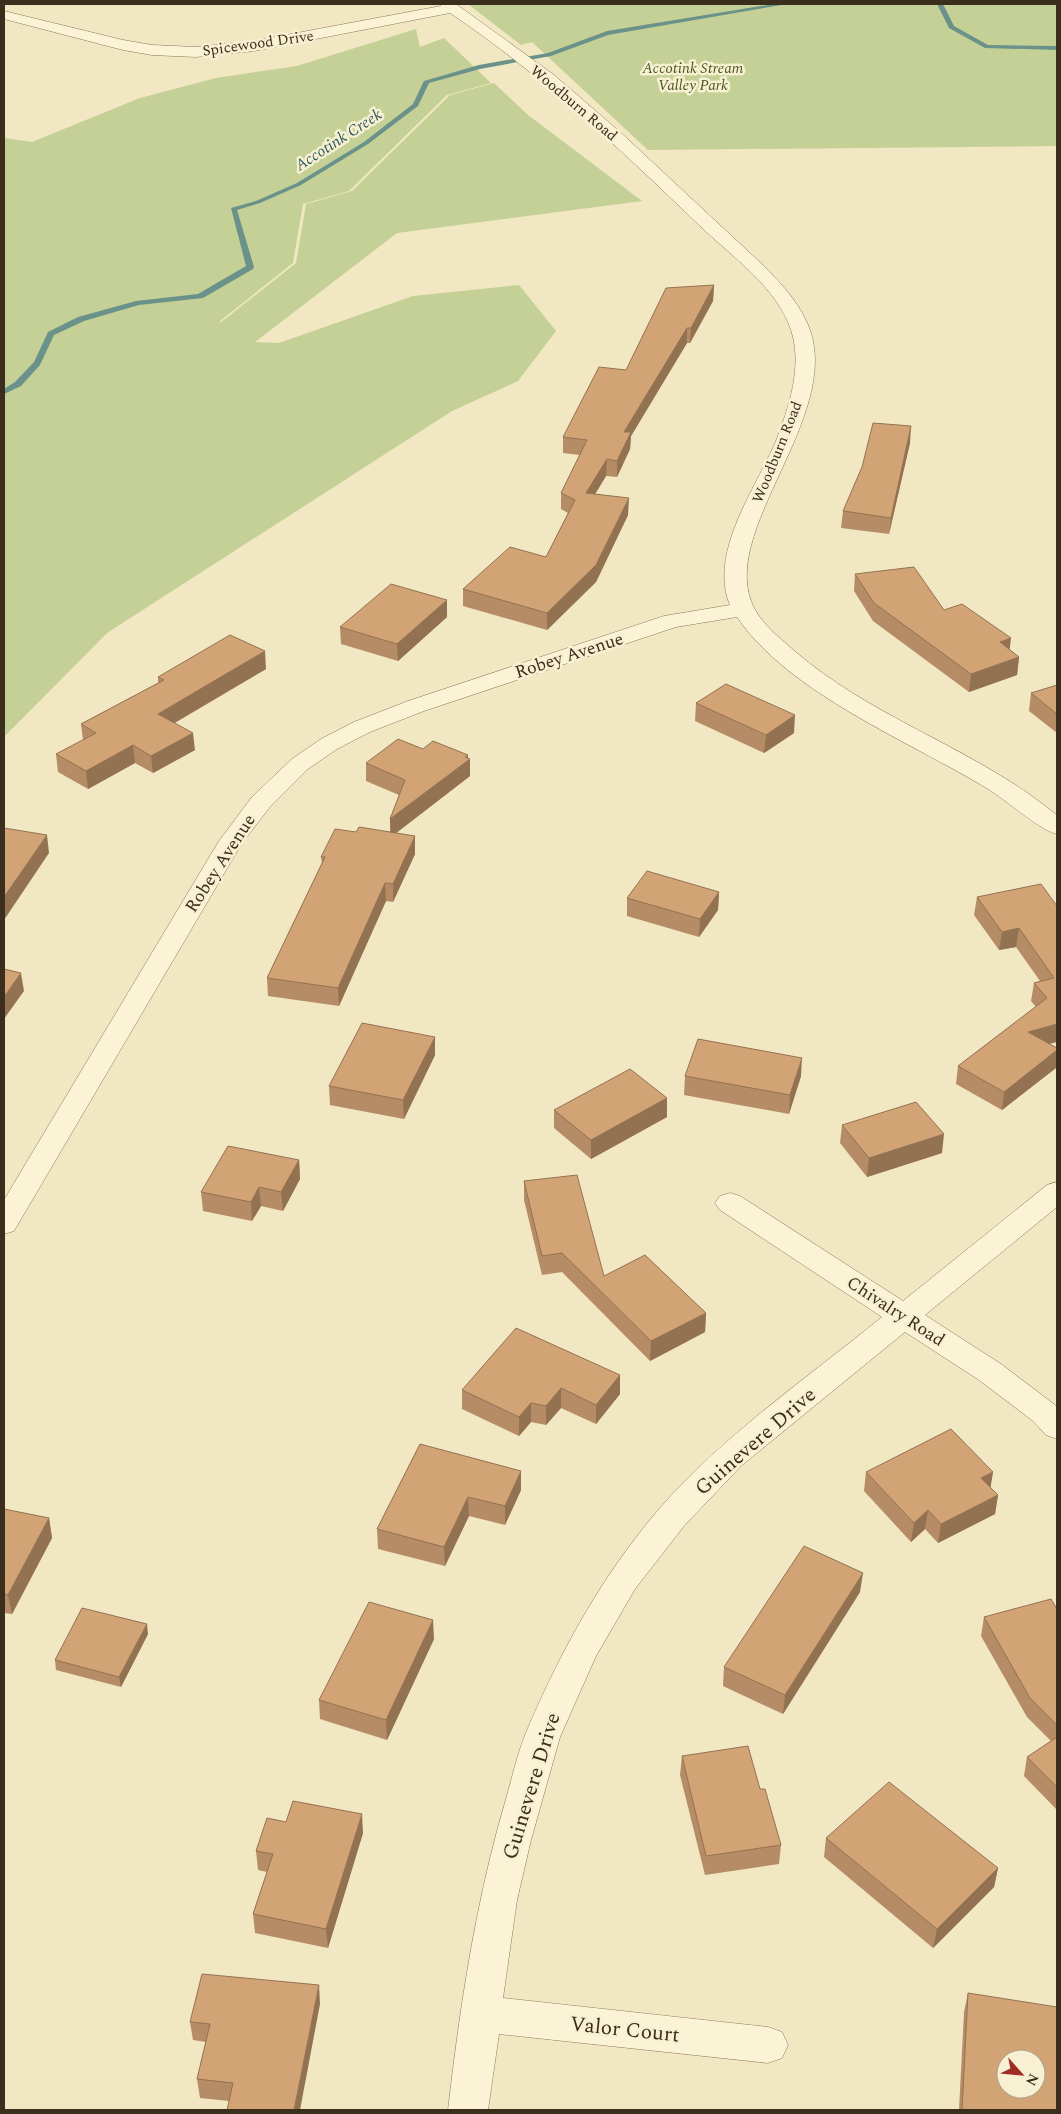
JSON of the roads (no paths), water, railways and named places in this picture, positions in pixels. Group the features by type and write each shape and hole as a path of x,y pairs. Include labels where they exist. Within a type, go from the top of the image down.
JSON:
{"street":[{"name":"Spicewood Drive","path":"4,15 123,45 159,51 196,52 254,46 450,6"},
{"name":"Woodburn Road","path":"450,6 477,23 650,168 787,303 799,323 806,358 804,380 791,424 741,543 734,574 736,592 743,609 756,628 786,656 817,679 923,744 1017,796 1057,827"},
{"name":"Robey Avenue","path":"4,1224 231,841 261,802 300,764 329,744 362,727 416,706 672,621 743,609"},
{"name":"Guinevere Drive","path":"468,2110 498,1900 512,1840 542,1737 581,1650 623,1580 678,1510 730,1457 1057,1192"},
{"name":"Chivalry Road","path":"730,1204 990,1372 1044,1413 1057,1426"},
{"name":"Valor Court","path":"482,2014 768,2045"}],"waterway":[{"name":"Accotink Creek","path":"4,392 18,384 37,363 51,334 81,319 139,303 200,296 250,267 233,209 258,202 299,184 366,143 416,105 426,82 479,67 549,55 607,33 784,4"},
{"name":"Accotink Creek","path":"940,4 951,27 987,47 1057,48"}],"park label":[{"name":"Accotink Stream Valley Park","path":"693,76"}]}
